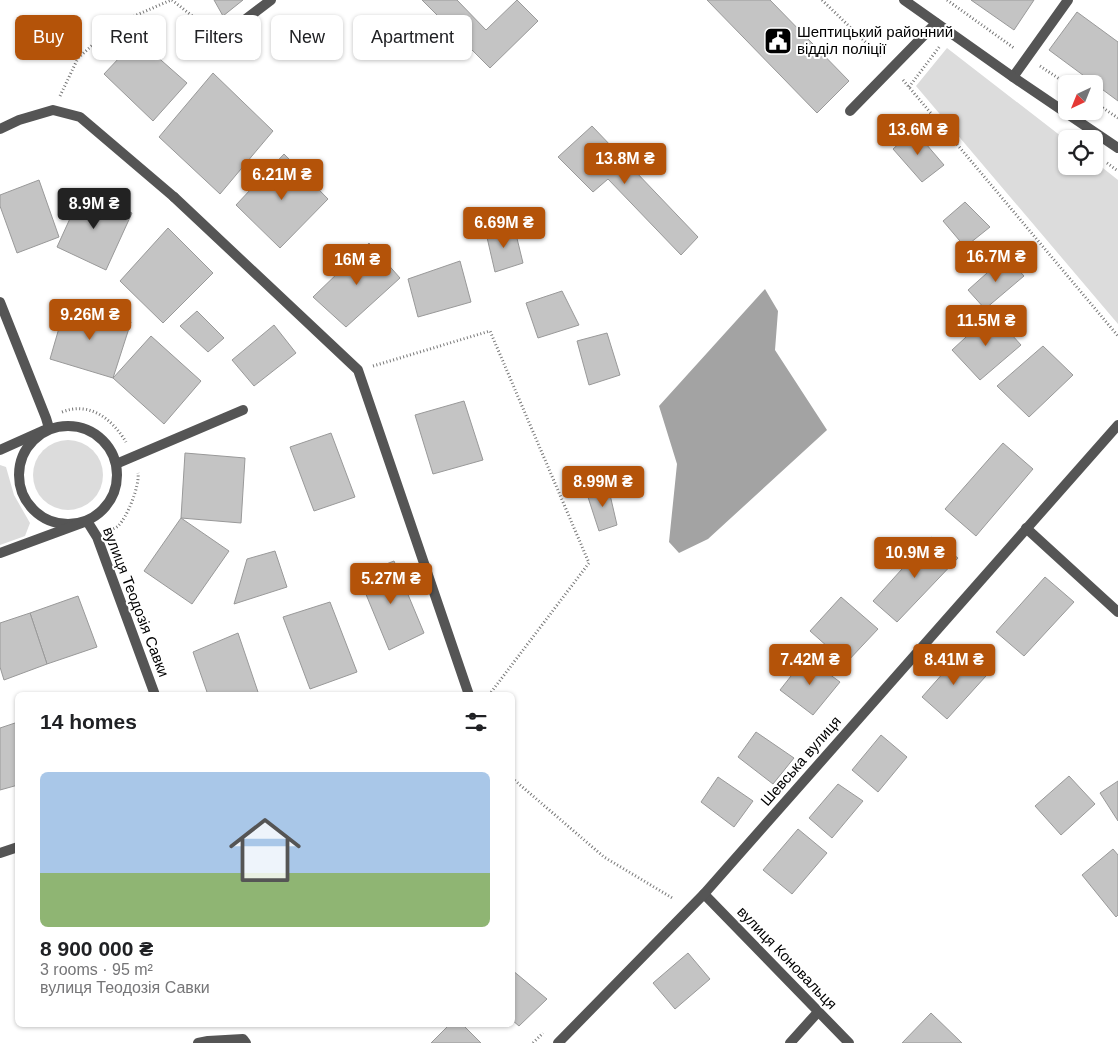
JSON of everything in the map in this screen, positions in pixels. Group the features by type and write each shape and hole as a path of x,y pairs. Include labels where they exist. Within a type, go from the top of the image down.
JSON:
{"street":[{"path":"251,15 270,0"},
{"path":"904,0 1118,148"},
{"path":"1013,77 1068,0"},
{"path":"850,111 936,23"},
{"path":"0,129 19,120 53,110 80,117 174,197 358,370 468,692"},
{"path":"0,302 47,423"},
{"path":"116,464 243,410"},
{"path":"47,423 21,456 18,475 22,494 32,510 49,521 68,525 87,521"},
{"path":"0,450 47,423 91,430 111,450 116,464 117,481 112,498 102,512 87,521 0,553"},
{"name":"Шевська вулиця","path":"558,1043 704,894 1118,425"},
{"name":"вулиця Теодозія Савки","path":"87,521 98,537 154,692"},
{"path":"1026,528 1118,612"},
{"path":"0,854 15,848"},
{"name":"вулиця Коновальця","path":"704,894 849,1043"},
{"path":"790,1043 818,1012"},
{"path":"198,1043 243,1039 246,1043"}],"path":[{"path":"53,110 78,58 116,24 172,0 191,15"},
{"path":"822,0 893,68 1118,336"},
{"path":"947,0 1058,78"},
{"path":"908,87 945,40"},
{"path":"1103,108 1118,118"},
{"path":"358,370 490,331 589,564 491,692"},
{"path":"47,423 72,408 94,411 116,426 130,448 139,480 129,507 118,526 98,537"},
{"path":"515,781 604,857 690,908"}],"shaded area":[{"path":"947,48 1058,134 1058,175 1103,175 1103,168 1118,180 1118,324 916,86"},
{"path":"765,289 778,311 775,350 827,430 708,539 679,553 669,542 677,464 659,406"},
{"path":"75,440 88,446 97,455 101,461 103,475 101,489 93,500 82,508 61,510 54,508 43,500 35,489 33,468 35,461 43,450 54,442"},
{"path":"0,465 6,467 14,495 30,523 25,536 0,545"}],"building":[{"path":"214,0 243,0 224,15"},
{"path":"422,0 457,0 472,15 437,15"},
{"path":"517,0 538,21 490,68 472,50 472,16 486,30"},
{"name":"Шептицький районний відділ поліції","path":"707,0 770,0 849,81 817,113"},
{"path":"971,0 1034,0 1014,30"},
{"path":"1077,12 1118,42 1118,101 1103,90 1103,75 1083,75 1049,50"},
{"path":"117,60 161,60 187,83 153,121 104,74"},
{"path":"213,73 273,131 220,194 159,137"},
{"path":"592,126 698,237 681,255 608,179 593,192 558,157"},
{"path":"914,130 944,165 922,182 893,149"},
{"path":"284,154 328,199 280,248 236,205"},
{"path":"39,180 59,237 17,253 0,206 0,195"},
{"path":"83,190 132,213 106,270 57,247"},
{"path":"965,202 990,227 965,247 943,221"},
{"path":"514,226 523,263 495,272 486,233"},
{"path":"168,228 213,273 163,323 120,281"},
{"path":"369,243 400,278 346,327 313,297"},
{"path":"1006,256 1024,276 985,309 968,290"},
{"path":"460,261 471,302 418,317 408,279"},
{"path":"562,291 579,325 538,338 526,303"},
{"path":"66,304 131,322 113,378 50,359"},
{"path":"197,311 224,338 208,352 180,326"},
{"path":"992,313 1021,345 980,380 952,350"},
{"path":"274,325 296,353 254,386 232,360"},
{"path":"607,333 620,375 589,385 577,341"},
{"path":"151,336 201,381 164,424 113,378"},
{"path":"1043,346 1073,375 1029,417 997,386"},
{"path":"464,401 483,460 433,474 415,415"},
{"path":"331,433 355,497 314,511 290,447"},
{"path":"1003,443 1033,469 976,536 945,509"},
{"path":"185,453 245,458 241,523 181,518"},
{"path":"608,486 617,525 599,531 587,494"},
{"path":"181,518 229,551 192,604 144,571"},
{"path":"931,537 958,558 897,622 873,601"},
{"path":"275,551 287,587 234,604 247,559"},
{"path":"394,561 424,633 389,650 358,575"},
{"path":"1045,577 1074,602 1024,656 996,632"},
{"path":"78,596 97,647 47,664 30,613"},
{"path":"841,597 878,629 846,663 810,631"},
{"path":"330,602 357,672 310,689 283,617"},
{"path":"30,613 47,664 4,680 0,667 0,623"},
{"path":"238,633 258,692 207,692 193,652"},
{"path":"960,654 986,676 947,719 922,697"},
{"path":"806,657 840,682 813,715 780,690"},
{"path":"15,723 15,786 0,790 0,728"},
{"path":"756,732 794,758 773,784 738,757"},
{"path":"881,735 907,757 878,792 852,770"},
{"path":"1069,776 1095,804 1061,835 1035,806"},
{"path":"718,777 753,801 734,827 701,802"},
{"path":"1118,781 1118,821 1100,793"},
{"path":"838,784 863,801 832,838 809,818"},
{"path":"798,829 827,853 792,894 763,870"},
{"path":"1113,849 1118,855 1118,915 1116,917 1082,875"},
{"path":"688,953 710,979 675,1009 653,983"},
{"path":"515,972 547,999 519,1026 515,1023"},
{"path":"931,1013 962,1043 902,1043"},
{"path":"447,1027 465,1027 481,1043 431,1043"}],"place":[{"name":"Шептицький районний відділ поліції","path":"778,41"}]}
